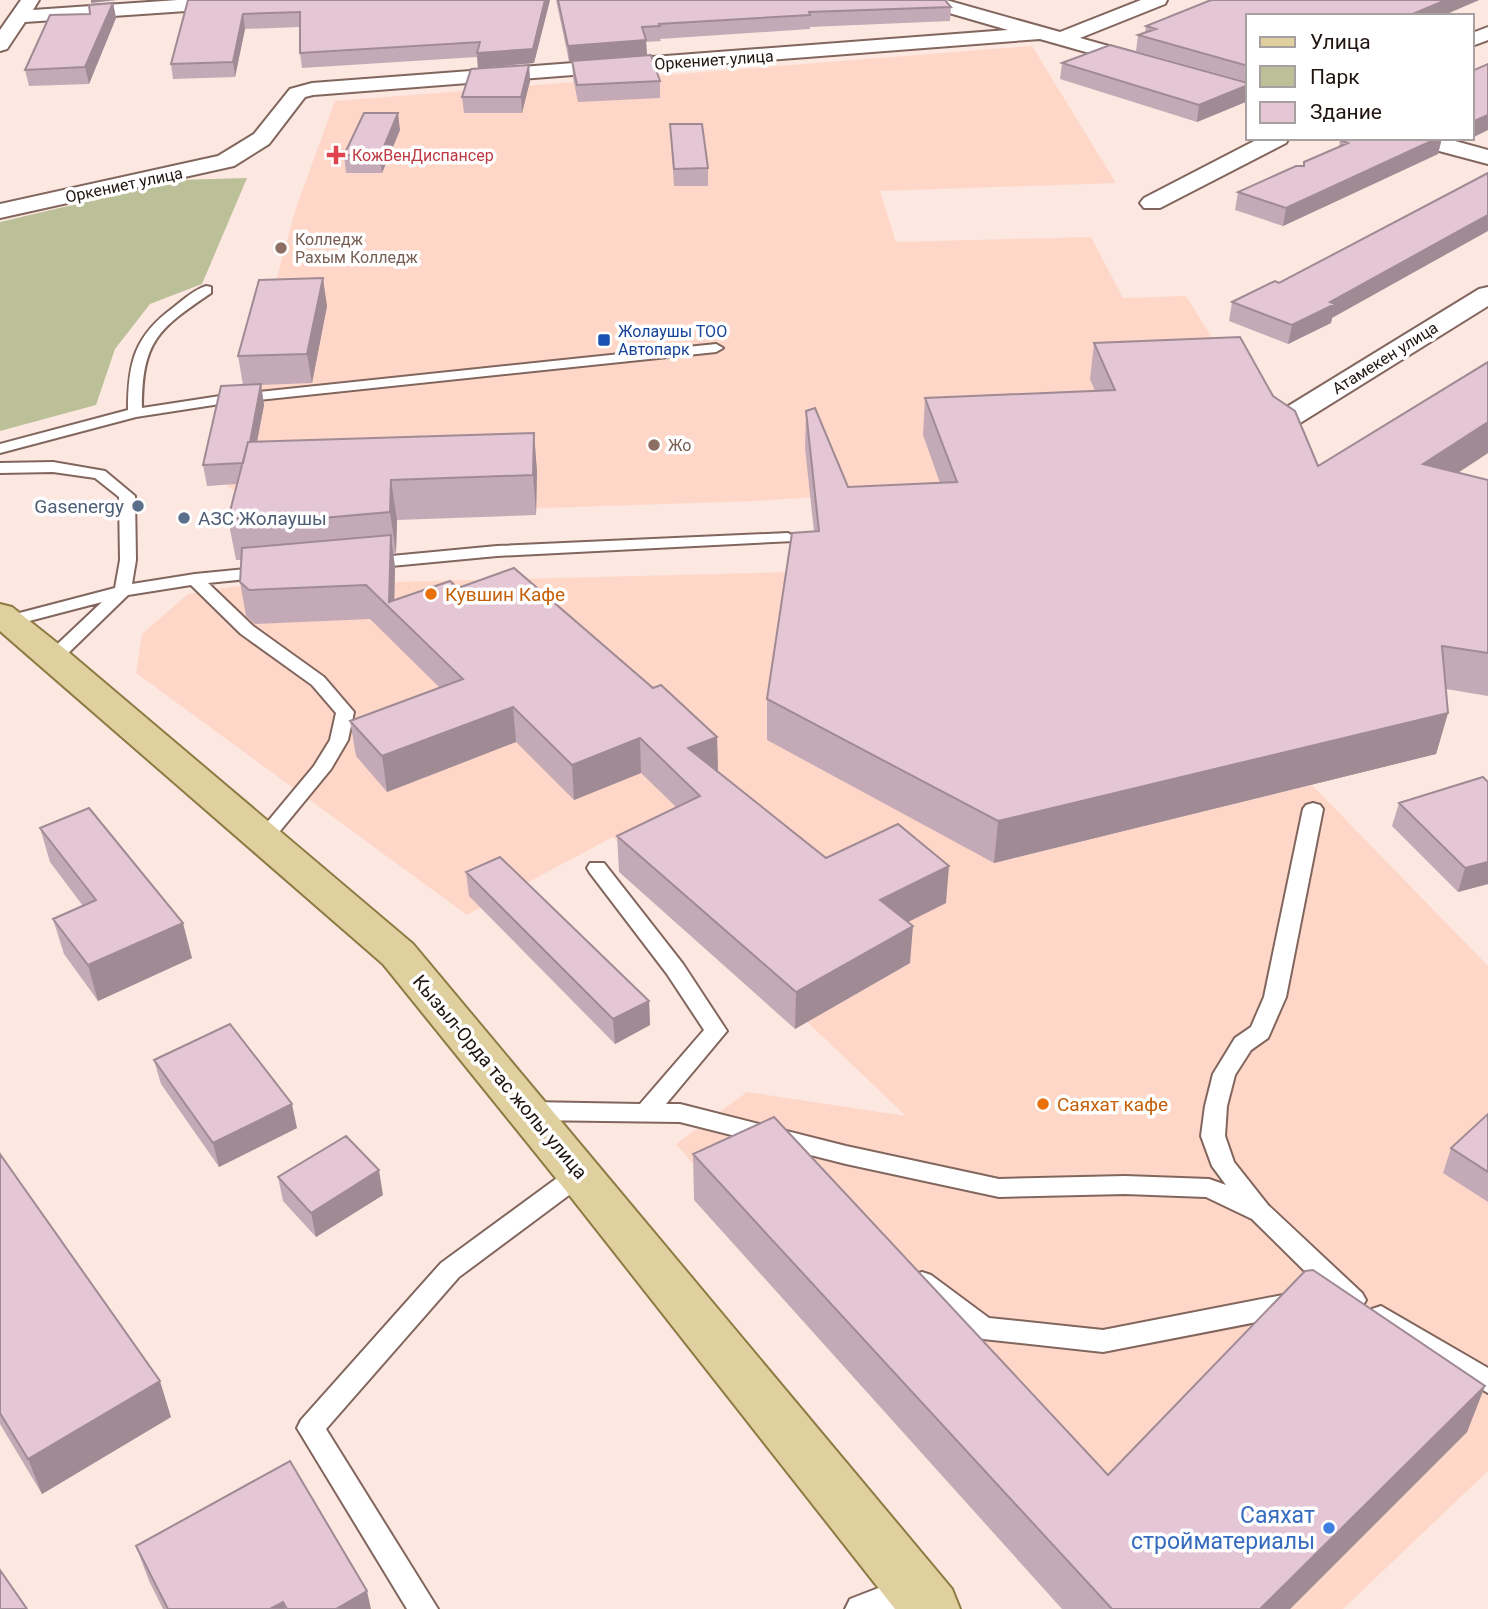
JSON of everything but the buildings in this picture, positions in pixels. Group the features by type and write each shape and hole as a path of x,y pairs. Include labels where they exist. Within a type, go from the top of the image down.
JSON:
{"main road":[{"name":"Кызыл-Орда тас жолы улица","path":"5,617 398,954 580,1174 922,1599"}],"street":[{"path":"1,42 25,8 258,0"},
{"path":"925,0 1246,91"},
{"path":"1063,38 1158,0"},
{"name":"Оркениет улица","path":"0,211 211,166 239,157 276,127 297,93 326,86 778,55 1042,33"},
{"path":"1152,203 1274,140"},
{"path":"1424,140 1488,157"},
{"name":"Оркениет улица","path":"0,197 162,163 245,150"},
{"name":"Атамекен улица","path":"1282,422 1488,295"}],"lane":[{"path":"135,413 134,377 147,337 167,317 206,290"},
{"path":"0,449 135,413 220,400 716,348"},
{"path":"0,468 53,467 100,474 127,496 128,560 122,591 54,657"},
{"path":"360,564 497,551 788,538"},
{"path":"5,617 122,591 195,579 277,571"},
{"path":"195,579 247,630 318,681 345,712 339,740 322,769 264,838"},
{"path":"1313,809 1275,998 1260,1032 1243,1044 1224,1074 1216,1106 1213,1136 1224,1166 1261,1212 1344,1294 1488,1382"},
{"path":"597,868 675,969 716,1031 645,1113"},
{"path":"528,1111 680,1113 999,1188 1125,1185 1209,1188 1261,1212"},
{"path":"801,1143 823,1177"},
{"path":"422,1609 310,1428 450,1270 580,1174"},
{"path":"900,1266 984,1328 1103,1341 1344,1294"},
{"path":"860,1609 922,1599"}],"shaded area":[{"path":"1032,46 1116,183 880,191 896,242 1091,237 1123,298 1186,296 1234,373 1146,511 834,496 281,517 228,487 271,299 296,208 335,101"},
{"path":"791,572 994,863 1312,785 1488,966 1488,1471 1343,1609 1079,1609 676,1144 747,1092 906,1116 613,837 467,915 136,673 142,634 188,594 238,586"}],"green space":[{"path":"247,178 202,284 150,304 115,349 96,405 0,431 0,222 178,180"}],"place":[{"name":"КожВенДиспансер","path":"336,155"},
{"name":"Колледж Рахым Колледж","path":"281,248"},
{"name":"Жолаушы ТОО Автопарк","path":"604,340"},
{"name":"Жо","path":"654,445"},
{"name":"Gasenergy","path":"138,506"},
{"name":"АЗС Жолаушы","path":"184,518"},
{"name":"Кувшин Кафе","path":"431,594"},
{"name":"Саяхат кафе","path":"1043,1104"},
{"name":"Саяхат стройматериалы","path":"1329,1528"}]}
